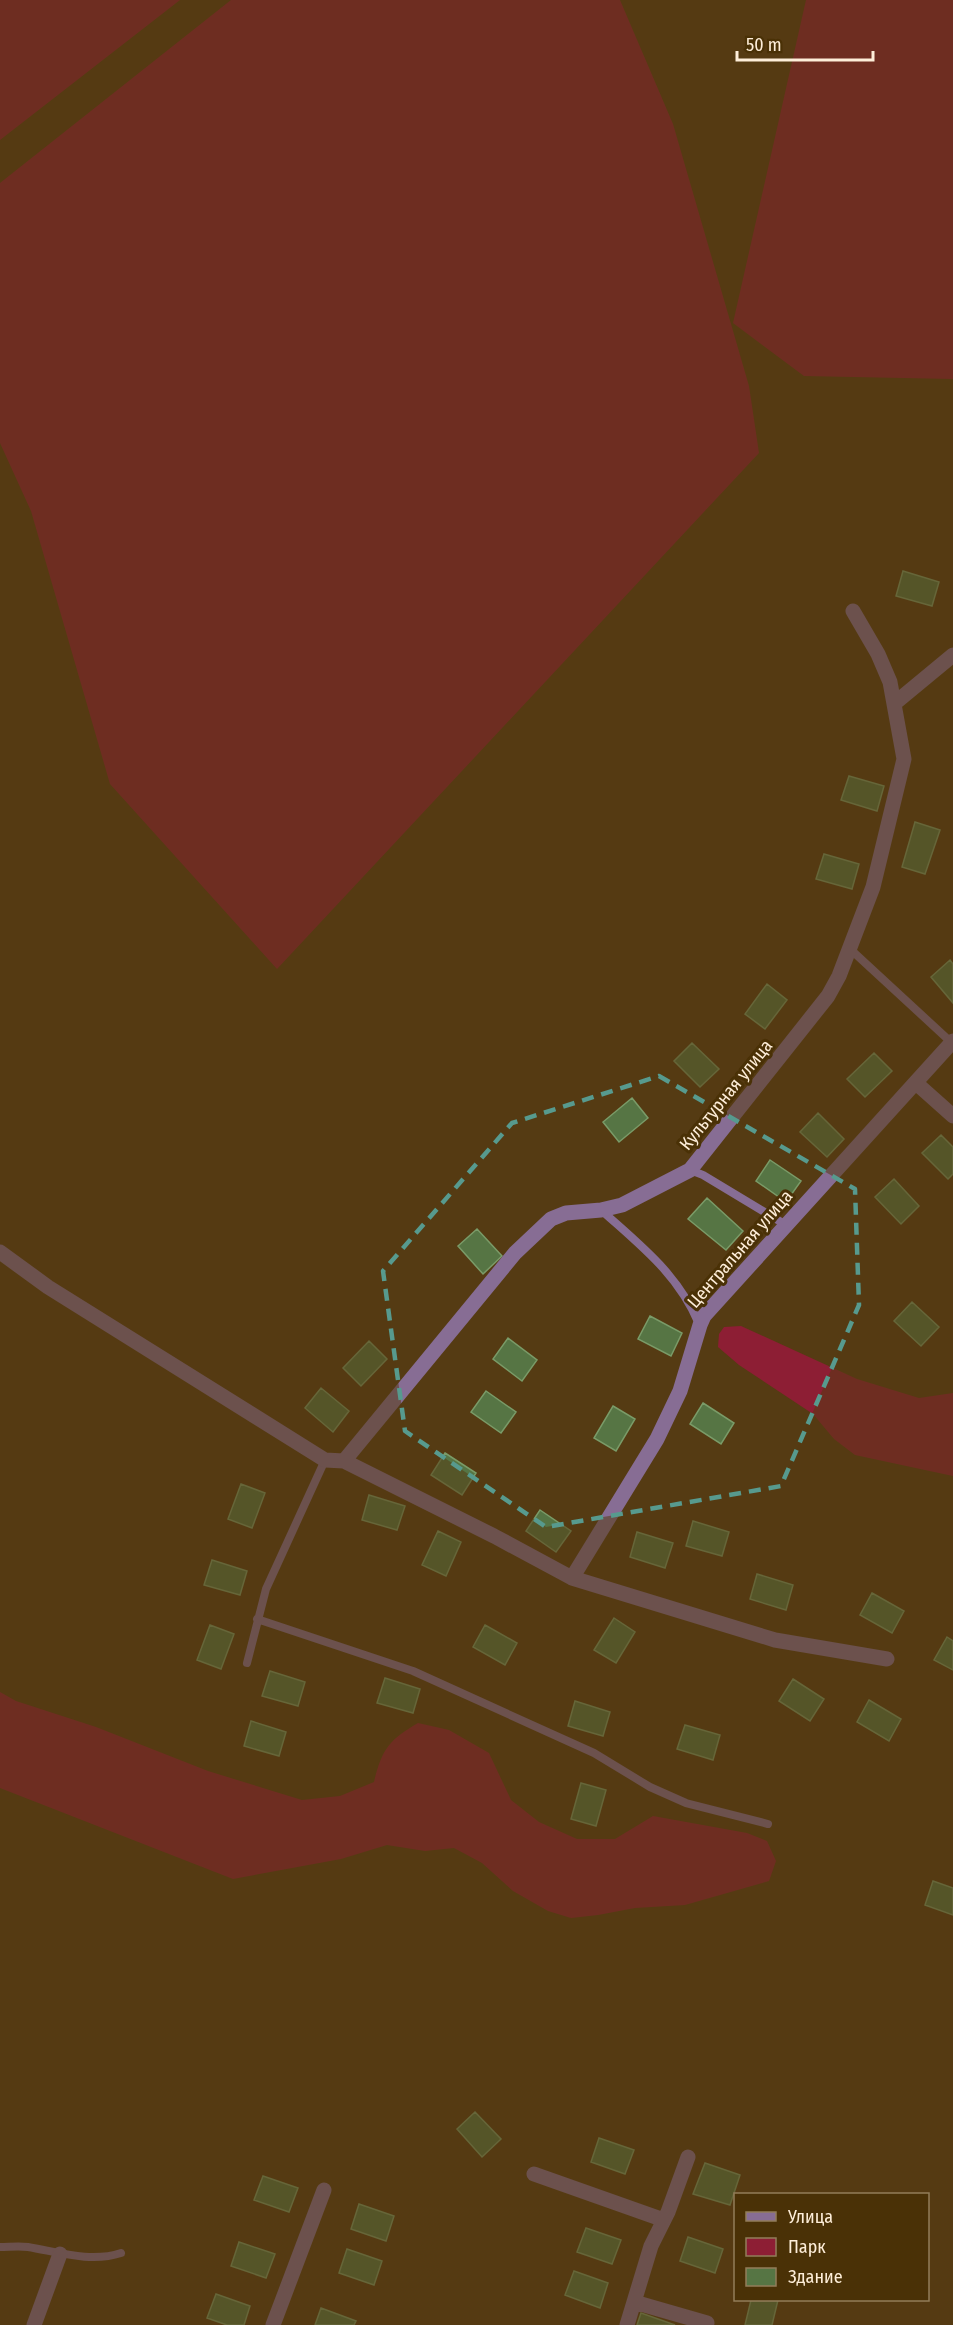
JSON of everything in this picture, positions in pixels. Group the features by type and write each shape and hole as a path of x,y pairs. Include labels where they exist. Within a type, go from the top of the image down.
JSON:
{"street":[{"name":"Культурная улица","path":"344,1461 533,1234 551,1219 567,1213 601,1210 622,1205 690,1170 828,996 839,976 873,887 904,759 896,703 890,682 878,654 853,611"},
{"path":"896,703 953,656"},
{"name":"Центральная улица","path":"572,1578 657,1439 680,1391 704,1316 952,1042"},
{"path":"916,1083 953,1116"},
{"path":"0,1252 48,1287 325,1460 344,1461 572,1578 775,1640 887,1659"},
{"path":"627,2325 651,2246 664,2220 688,2157"},
{"path":"534,2174 664,2220"},
{"path":"273,2325 324,2190"},
{"path":"33,2325 60,2254"},
{"path":"634,2302 707,2323"}],"lane":[{"path":"849,947 952,1042"},
{"path":"690,1170 703,1175 786,1225"},
{"path":"601,1210 664,1267 691,1304 700,1325"},
{"path":"247,1663 266,1589 325,1460"},
{"path":"257,1619 413,1671 594,1753 650,1787 686,1803 768,1824"},
{"path":"0,2247 26,2247 60,2254 107,2258 121,2253"}],"highlighted area":[{"path":"659,1076 855,1189 859,1305 781,1486 546,1527 405,1431 383,1271 512,1123"}],"green space":[{"path":"0,0 180,0 0,140"},
{"path":"231,0 620,0 673,124 749,386 759,453 277,969 110,784 31,511 0,443 0,183"},
{"path":"806,0 953,0 953,379 804,376 733,323"},
{"path":"741,1326 857,1379 919,1398 953,1393 953,1476 855,1455 834,1439 813,1414 739,1365 718,1347 719,1334 724,1327"},
{"path":"0,1692 16,1701 96,1727 208,1771 302,1800 340,1796 374,1782 380,1761 388,1746 418,1723 449,1730 489,1753 511,1800 539,1822 577,1839 615,1839 653,1816 747,1833 767,1841 776,1861 769,1881 685,1905 635,1908 571,1918 548,1911 513,1891 482,1863 454,1848 425,1851 387,1845 341,1859 233,1879 0,1788"}],"building":[{"path":"903,571 939,582 932,606 896,596"},
{"path":"849,776 884,786 877,811 841,800"},
{"path":"915,822 940,830 925,874 902,867"},
{"path":"824,854 859,864 852,889 816,879"},
{"path":"950,960 953,964 953,1003 931,977"},
{"path":"767,984 787,1000 765,1029 745,1014"},
{"path":"692,1043 719,1069 700,1087 674,1061"},
{"path":"874,1053 892,1071 865,1097 847,1079"},
{"path":"632,1098 648,1118 619,1142 603,1122"},
{"path":"818,1113 844,1139 827,1157 800,1132"},
{"path":"941,1135 953,1147 953,1174 948,1179 922,1153"},
{"path":"770,1160 801,1181 786,1202 756,1181"},
{"path":"894,1179 919,1206 901,1224 875,1197"},
{"path":"707,1198 743,1231 726,1250 688,1219"},
{"path":"477,1229 502,1256 483,1274 458,1246"},
{"path":"912,1302 939,1327 921,1346 894,1321"},
{"path":"650,1316 682,1333 671,1356 638,1339"},
{"path":"508,1338 537,1360 522,1381 493,1359"},
{"path":"369,1341 387,1359 361,1386 343,1368"},
{"path":"321,1388 349,1411 333,1432 305,1408"},
{"path":"486,1391 516,1412 501,1433 471,1412"},
{"path":"703,1403 734,1423 721,1444 690,1424"},
{"path":"613,1406 635,1419 616,1451 594,1438"},
{"path":"445,1453 476,1473 462,1495 431,1475"},
{"path":"241,1484 265,1493 252,1528 228,1519"},
{"path":"369,1495 405,1506 397,1530 362,1520"},
{"path":"540,1510 571,1531 556,1552 526,1531"},
{"path":"693,1521 729,1532 722,1556 686,1546"},
{"path":"438,1531 461,1542 446,1576 422,1565"},
{"path":"637,1532 673,1543 665,1568 630,1557"},
{"path":"212,1560 247,1571 240,1595 204,1585"},
{"path":"757,1574 793,1585 786,1610 750,1599"},
{"path":"872,1593 904,1611 892,1633 860,1615"},
{"path":"614,1618 635,1632 616,1663 594,1650"},
{"path":"210,1625 234,1634 221,1669 197,1660"},
{"path":"485,1625 517,1643 505,1665 473,1647"},
{"path":"947,1637 953,1641 953,1670 934,1660"},
{"path":"270,1671 305,1682 298,1706 262,1696"},
{"path":"385,1678 420,1689 413,1713 377,1703"},
{"path":"793,1679 824,1699 810,1721 779,1701"},
{"path":"869,1700 901,1719 889,1741 857,1722"},
{"path":"575,1701 610,1712 603,1736 568,1726"},
{"path":"251,1721 286,1732 279,1756 244,1746"},
{"path":"685,1725 720,1735 713,1760 677,1749"},
{"path":"581,1783 606,1790 596,1826 571,1819"},
{"path":"933,1881 953,1888 953,1915 925,1905"},
{"path":"475,2112 501,2139 482,2157 457,2129"},
{"path":"599,2138 634,2150 625,2174 591,2162"},
{"path":"705,2163 740,2175 730,2205 693,2194"},
{"path":"263,2176 298,2188 289,2212 254,2200"},
{"path":"359,2204 394,2216 386,2241 351,2229"},
{"path":"586,2228 621,2240 612,2264 577,2252"},
{"path":"688,2237 723,2249 715,2273 680,2261"},
{"path":"239,2242 275,2254 266,2278 231,2266"},
{"path":"347,2249 382,2261 374,2285 339,2273"},
{"path":"574,2271 608,2283 600,2308 565,2295"},
{"path":"216,2294 250,2306 244,2325 227,2325 207,2318"},
{"path":"751,2301 778,2301 772,2325 745,2325"},
{"path":"321,2308 356,2321 354,2325 315,2325"},
{"path":"641,2313 675,2325 637,2325"}]}
